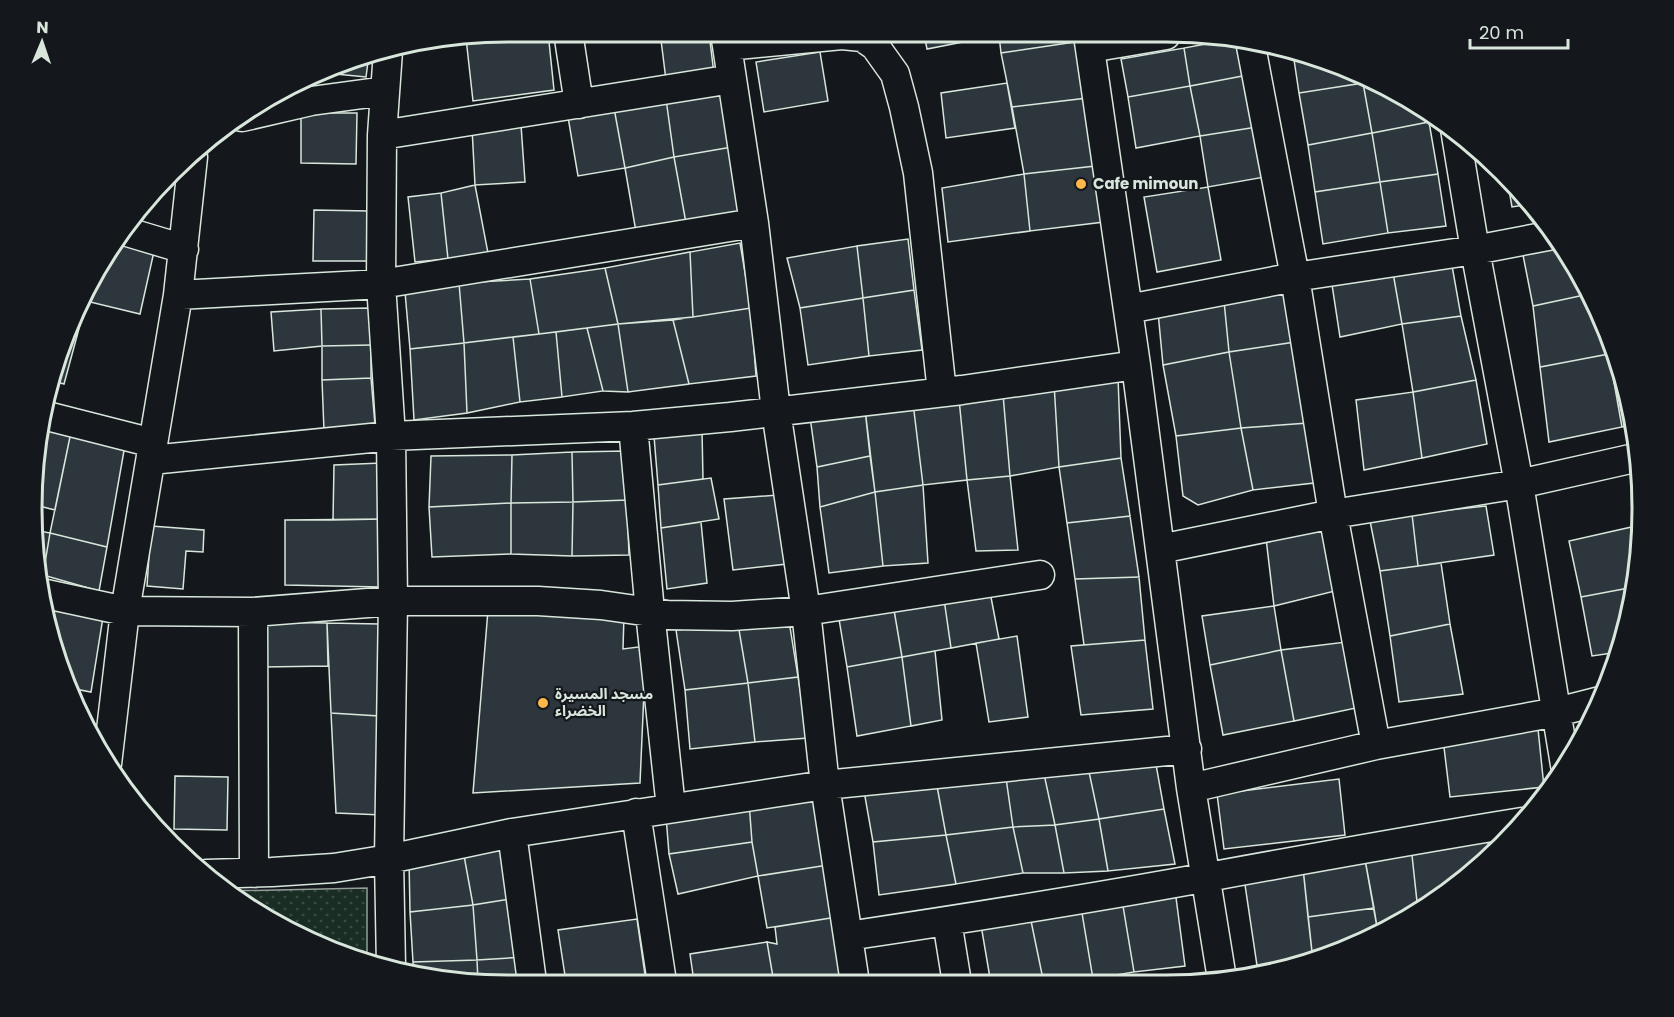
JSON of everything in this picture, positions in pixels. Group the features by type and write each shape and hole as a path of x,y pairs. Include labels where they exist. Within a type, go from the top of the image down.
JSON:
{"street":[{"path":"570,42 579,104"},
{"path":"726,42 754,223 776,411 806,611 825,784 854,975"},
{"path":"869,42 875,46 895,74 918,173 942,392"},
{"path":"1089,42 1136,365 1191,788 1221,972"},
{"path":"1252,50 1294,276 1333,514 1376,745"},
{"path":"388,58 382,135 381,284 391,436 393,601 389,859 391,960"},
{"path":"382,135 732,79"},
{"path":"262,112 311,101 386,91"},
{"path":"1458,145 1474,250 1519,484 1563,753"},
{"path":"109,749 125,612 178,295 192,167"},
{"path":"178,295 381,284 754,223"},
{"path":"132,233 184,249"},
{"path":"1128,309 1294,276 1474,250 1544,237"},
{"path":"51,417 152,452 391,436 633,426 942,392 1136,365"},
{"path":"633,426 671,808"},
{"path":"1160,549 1333,514 1519,484 1629,459"},
{"path":"50,595 125,612 253,612 393,601 538,601 601,605 667,615 732,616 806,611 1040,574"},
{"path":"253,612 254,873"},
{"path":"1191,788 1376,745 1557,712 1589,704"},
{"path":"219,874 334,867 389,859 512,833 825,784 1187,749"},
{"path":"636,813 661,975"},
{"path":"848,936 1206,878 1375,846 1508,824"},
{"path":"512,833 531,975"},
{"path":"947,921 956,975"}],"green space":[{"path":"367,888 367,952 302,927 275,913 241,891"}],"building":[{"path":"549,42 554,90 473,101 467,44"},
{"path":"661,42 710,42 714,74 666,80"},
{"path":"926,42 963,42 927,49"},
{"path":"1000,42 1075,42 1001,53"},
{"path":"1075,42 1087,98 1012,107 1001,53"},
{"path":"1206,44 1241,48 1248,75 1190,86 1184,48"},
{"path":"1184,48 1190,86 1128,97 1121,59"},
{"path":"820,52 828,101 764,112 756,62"},
{"path":"1294,61 1358,84 1299,93"},
{"path":"368,64 366,77 339,74"},
{"path":"1248,75 1257,127 1200,136 1190,86"},
{"path":"1007,83 1015,128 946,138 941,93"},
{"path":"1358,84 1364,86 1372,133 1308,145 1299,93"},
{"path":"1190,86 1200,136 1136,148 1128,97"},
{"path":"1364,86 1399,104 1427,122 1372,133"},
{"path":"723,90 732,147 674,157 666,99"},
{"path":"1087,98 1095,166 1024,174 1012,107"},
{"path":"666,99 674,157 625,168 614,108"},
{"path":"614,108 625,168 578,176 568,117"},
{"path":"301,113 357,113 356,164 301,163"},
{"path":"1427,122 1429,124 1438,174 1380,182 1372,133"},
{"path":"521,125 525,182 475,185 472,128"},
{"path":"1257,127 1265,177 1208,187 1200,136"},
{"path":"1372,133 1380,182 1315,192 1308,145"},
{"path":"732,147 744,213 686,223 674,157"},
{"path":"674,157 686,223 636,232 625,168"},
{"path":"1095,166 1104,222 1030,231 1024,174"},
{"path":"1024,174 1030,231 948,242 942,188"},
{"path":"1438,174 1446,226 1388,233 1380,182"},
{"path":"1380,182 1388,233 1323,244 1315,192"},
{"path":"475,185 488,253 448,259 441,193"},
{"path":"1208,187 1221,260 1157,272 1144,197"},
{"path":"441,193 448,259 415,262 408,197"},
{"path":"1510,195 1520,206 1512,207"},
{"path":"314,210 369,211 369,261 313,261"},
{"path":"908,239 914,290 863,298 857,246"},
{"path":"127,240 155,247 140,314 90,302 104,275"},
{"path":"740,243 751,308 693,317 690,252"},
{"path":"1551,245 1581,296 1533,306 1522,250"},
{"path":"857,246 863,298 800,308 787,258"},
{"path":"690,252 693,317 618,324 605,268"},
{"path":"1451,260 1461,316 1402,324 1392,267"},
{"path":"1392,267 1402,324 1340,337 1331,278"},
{"path":"605,268 618,324 539,334 530,279"},
{"path":"530,279 539,334 464,343 459,283"},
{"path":"459,283 464,343 410,349 405,292"},
{"path":"1286,288 1295,342 1229,352 1224,301"},
{"path":"914,290 922,350 869,356 863,298"},
{"path":"1581,296 1605,355 1540,367 1533,306"},
{"path":"863,298 869,356 808,365 800,308"},
{"path":"1224,301 1229,352 1163,365 1158,312"},
{"path":"370,308 371,345 322,346 321,309"},
{"path":"751,308 756,376 689,384 673,320"},
{"path":"321,309 322,346 274,351 271,312"},
{"path":"1461,316 1476,380 1413,392 1402,324"},
{"path":"673,320 689,384 628,392 618,324"},
{"path":"618,324 628,392 603,391 587,328"},
{"path":"587,328 603,391 562,397 556,332"},
{"path":"556,332 562,397 520,402 513,337"},
{"path":"76,336 77,336 64,384 60,383"},
{"path":"513,337 520,402 467,413 464,343"},
{"path":"1295,342 1308,423 1241,428 1229,352"},
{"path":"464,343 467,413 414,420 410,349"},
{"path":"371,345 371,378 322,380 322,346"},
{"path":"1229,352 1241,428 1176,436 1163,365"},
{"path":"1605,355 1614,381 1622,427 1549,442 1540,367"},
{"path":"1118,377 1121,458 1059,467 1054,383"},
{"path":"371,378 375,425 324,431 322,380"},
{"path":"1476,380 1487,444 1422,458 1413,392"},
{"path":"1614,381 1623,417 1625,427 1622,427"},
{"path":"1054,383 1059,467 1010,476 1003,394"},
{"path":"1413,392 1422,458 1364,470 1356,400"},
{"path":"1003,394 1010,476 967,480 959,399"},
{"path":"959,399 967,480 923,485 913,403"},
{"path":"913,403 923,485 875,492 865,409"},
{"path":"865,409 870,456 817,467 810,417"},
{"path":"1308,423 1314,483 1253,490 1241,428"},
{"path":"49,428 71,432 55,510 42,507"},
{"path":"1241,428 1253,490 1198,505 1183,496 1176,436"},
{"path":"702,430 703,479 658,485 654,436"},
{"path":"71,432 125,445 107,547 50,533"},
{"path":"626,451 627,500 573,502 572,452"},
{"path":"572,452 573,502 511,503 512,455"},
{"path":"512,455 511,503 429,507 431,456"},
{"path":"870,456 875,492 820,507 817,467"},
{"path":"1121,458 1130,516 1067,523 1059,467"},
{"path":"381,463 383,519 333,520 334,465"},
{"path":"1010,476 1018,550 976,551 967,480"},
{"path":"711,478 719,519 661,528 658,485"},
{"path":"923,485 928,563 883,566 875,492"},
{"path":"875,492 883,566 829,573 820,507"},
{"path":"778,495 787,564 733,570 724,499"},
{"path":"627,500 629,555 572,556 573,502"},
{"path":"573,502 572,556 511,554 511,503"},
{"path":"511,503 511,554 432,557 429,507"},
{"path":"1486,506 1494,555 1418,566 1412,514"},
{"path":"1412,514 1418,566 1380,571 1370,521"},
{"path":"1130,516 1139,577 1075,579 1067,523"},
{"path":"383,519 381,587 285,585 285,520"},
{"path":"701,522 707,583 667,589 661,528"},
{"path":"151,526 204,530 203,552 186,551 183,589 147,586"},
{"path":"1631,527 1625,589 1581,597 1569,541"},
{"path":"1326,528 1335,591 1274,606 1266,538"},
{"path":"43,532 50,533 45,562"},
{"path":"50,533 107,547 99,591 47,576 45,562"},
{"path":"1441,563 1450,624 1390,636 1380,571"},
{"path":"1139,577 1145,640 1084,645 1075,579"},
{"path":"1625,589 1608,654 1592,656 1581,597"},
{"path":"990,592 999,639 951,648 944,599"},
{"path":"944,599 951,648 902,657 893,604"},
{"path":"893,604 902,657 847,667 838,613"},
{"path":"1274,606 1281,650 1210,665 1202,616"},
{"path":"53,608 103,617 91,692 79,690 67,658"},
{"name":"مسجد المسيرة الخضراء","path":"488,610 624,615 623,649 646,646 640,783 473,793"},
{"path":"789,621 798,677 748,683 738,624"},
{"path":"265,622 327,623 328,666 263,667"},
{"path":"327,623 380,624 379,716 331,713"},
{"path":"738,624 748,683 685,690 676,630"},
{"path":"1450,624 1463,694 1399,702 1390,636"},
{"path":"1017,636 1028,717 989,722 976,643"},
{"path":"1145,640 1153,709 1081,715 1071,646"},
{"path":"1346,642 1356,708 1294,721 1281,650"},
{"path":"1281,650 1294,721 1223,735 1210,665"},
{"path":"935,651 942,720 911,726 902,657"},
{"path":"902,657 911,726 857,736 847,667"},
{"path":"798,677 808,738 755,742 748,683"},
{"path":"748,683 755,742 690,749 685,690"},
{"path":"331,713 379,716 382,815 336,813"},
{"path":"1538,729 1543,782 1539,788 1450,797 1443,739"},
{"path":"1155,759 1164,809 1099,819 1088,767"},
{"path":"1088,767 1099,819 1055,825 1044,774"},
{"path":"1044,774 1055,825 1013,827 1006,778"},
{"path":"175,776 228,777 227,830 174,829"},
{"path":"1006,778 1013,827 946,835 937,786"},
{"path":"1339,779 1345,835 1224,849 1217,794"},
{"path":"937,786 946,835 873,842 864,791"},
{"path":"816,796 828,865 758,876 752,842 749,802"},
{"path":"749,802 752,842 669,854 666,816"},
{"path":"1164,809 1175,864 1108,871 1099,819"},
{"path":"1099,819 1108,871 1064,873 1055,825"},
{"path":"1055,825 1064,873 1023,873 1013,827"},
{"path":"1013,827 1023,873 956,884 946,835"},
{"path":"1499,834 1488,844 1487,836"},
{"path":"946,835 956,884 879,895 873,842"},
{"path":"1487,836 1488,844 1449,879 1417,901 1411,846"},
{"path":"507,838 516,898 473,905 463,850"},
{"path":"752,842 758,876 678,894 669,854"},
{"path":"1411,846 1417,901 1377,925 1364,854"},
{"path":"463,850 473,905 410,912 409,860"},
{"path":"1364,854 1374,908 1308,917 1303,868"},
{"path":"828,865 837,917 767,928 758,876"},
{"path":"1303,868 1312,951 1257,966 1244,878"},
{"path":"1175,890 1185,966 1134,972 1122,900"},
{"path":"516,898 524,957 477,960 473,905"},
{"path":"1122,900 1134,972 1092,975 1081,907"},
{"path":"473,905 477,960 413,962 410,912"},
{"path":"1081,907 1092,975 1042,975 1030,916"},
{"path":"1374,908 1377,925 1312,951 1308,917"},
{"path":"1030,916 1042,975 989,975 981,925"},
{"path":"837,917 842,975 773,975 767,942 777,944 775,927"},
{"path":"637,919 645,975 565,975 558,930"},
{"path":"767,942 773,975 693,975 690,954"},
{"path":"524,957 525,975 478,974 477,960"},
{"path":"477,960 478,974 417,966 413,965 413,962"}],"place":[{"name":"Cafe mimoun","path":"1081,184"},
{"name":"مسجد المسيرة الخضراء","path":"543,703"}]}
